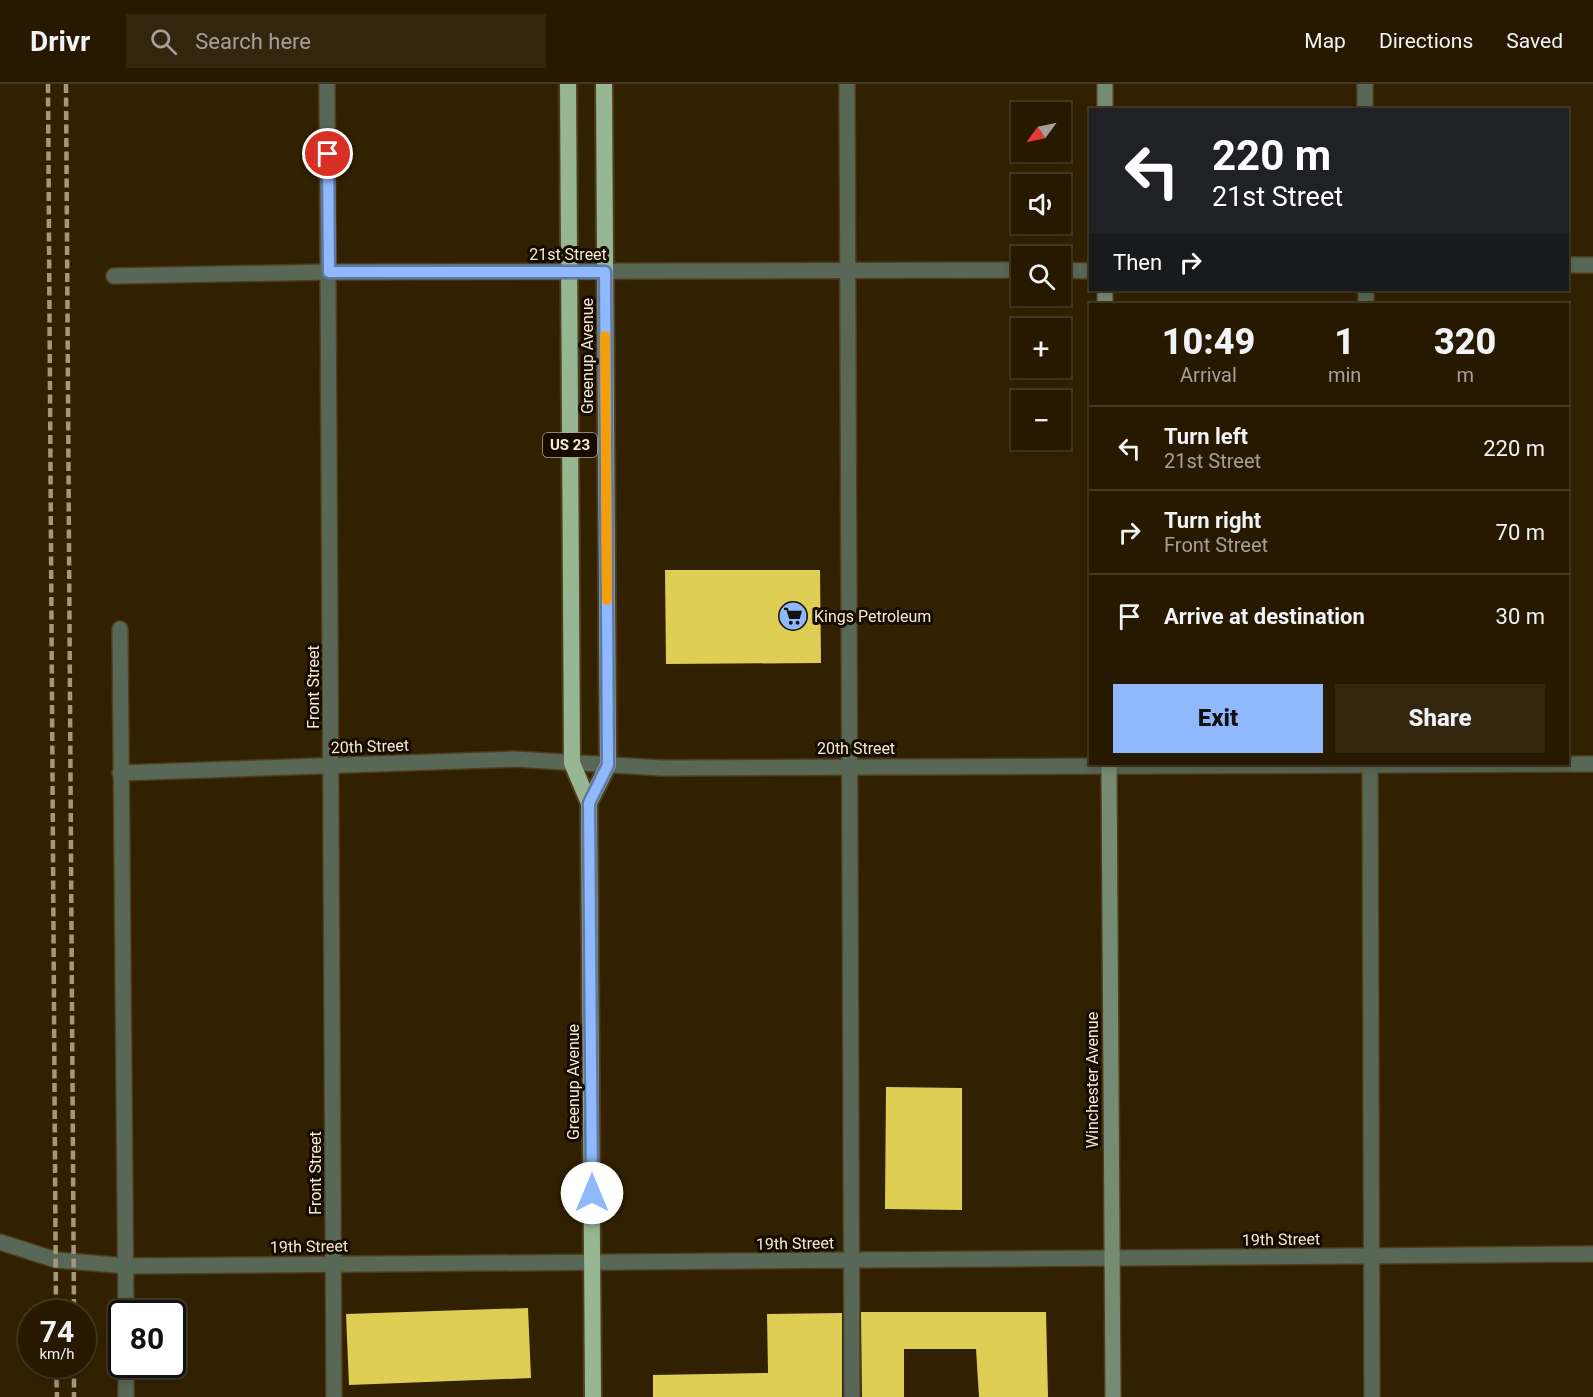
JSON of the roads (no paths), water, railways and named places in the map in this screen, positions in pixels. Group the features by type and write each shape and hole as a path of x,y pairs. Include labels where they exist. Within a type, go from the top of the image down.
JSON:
{"highway":[{"name":"Greenup Avenue","path":"568,84 572,763 589,803 593,1397"},
{"name":"Greenup Avenue","path":"589,803 608,765 604,84"}],"main road":[{"path":"1105,84 1105,108"},
{"name":"Winchester Avenue","path":"1109,765 1113,1397"}],"street":[{"name":"Front Street","path":"327,84 334,1397"},
{"path":"847,84 852,1397"},
{"path":"1365,84 1365,108"},
{"path":"1569,265 1593,265"},
{"name":"21st Street","path":"114,276 329,272 1011,270"},
{"path":"1071,270 1089,271"},
{"path":"120,629 126,1300"},
{"name":"20th Street","path":"120,773 514,759 662,768 1089,764"},
{"name":"20th Street","path":"1569,764 1593,764"},
{"path":"1370,765 1372,1397"},
{"name":"19th Street","path":"0,1242 56,1260 127,1266 1593,1254"},
{"path":"126,1378 126,1397"}],"railway":[{"path":"48,84 56,1300"},
{"path":"66,84 74,1300"},
{"path":"56,1378 57,1397"},
{"path":"74,1378 74,1397"}],"place":[{"name":"Kings Petroleum","path":"793,616"}]}
